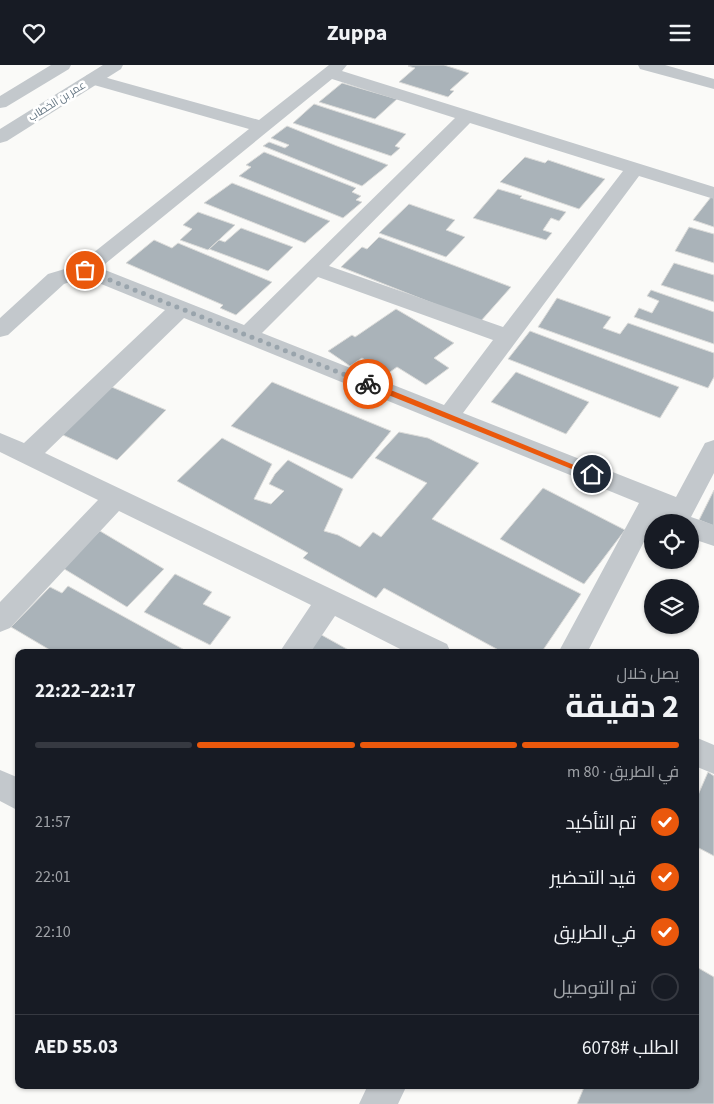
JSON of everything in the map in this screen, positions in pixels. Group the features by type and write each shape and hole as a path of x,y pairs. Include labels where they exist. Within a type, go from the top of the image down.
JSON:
{"street":[{"path":"0,103 63,65"},
{"name":"عمر بن الخطاب","path":"0,137 115,65"},
{"path":"646,65 714,84"},
{"path":"0,330 56,279 85,270 334,69 467,116 714,193"},
{"path":"93,79 262,127"},
{"path":"247,335 467,116"},
{"path":"448,416 635,168"},
{"path":"314,268 508,337"},
{"path":"85,270 448,416 670,514"},
{"path":"27,455 181,308"},
{"path":"0,443 429,649"},
{"path":"687,514 714,449"},
{"path":"0,620 116,499"},
{"path":"646,514 648,510 662,514"},
{"path":"574,649 644,518"},
{"path":"699,528 714,537"},
{"path":"296,649 330,601"},
{"path":"699,753 714,760"},
{"path":"0,784 15,793"},
{"path":"378,1104 386,1089"}],"building":[{"path":"444,65 469,73 450,90 454,91 448,97 399,82 415,68 408,66"},
{"path":"342,83 397,99 375,119 319,102"},
{"path":"314,104 406,134 395,146 400,148 391,156 293,123"},
{"path":"287,126 388,165 362,186 263,146 269,142 285,148 289,145 271,138"},
{"path":"264,152 356,188 352,192 361,196 356,200 362,202 343,218 239,176 251,167 246,165"},
{"path":"525,157 545,163 548,160 605,179 579,209 500,182"},
{"path":"232,183 330,221 305,243 204,203"},
{"path":"498,189 566,212 559,221 551,218 543,230 552,233 546,240 473,218"},
{"path":"711,197 714,198 714,227 693,220"},
{"path":"409,204 455,220 446,230 465,237 446,257 379,233"},
{"path":"198,212 235,225 208,250 180,240 192,229 183,225"},
{"path":"689,227 714,234 714,263 675,251"},
{"path":"241,228 293,247 268,271 209,249 219,240 225,242"},
{"path":"379,237 511,287 480,322 341,267 362,247 367,249"},
{"path":"154,240 172,248 178,243 272,282 236,315 220,308 223,305 126,263"},
{"path":"674,263 714,275 714,302 661,285"},
{"path":"651,290 714,312 714,344 634,317 639,308 652,313 659,301 647,296"},
{"path":"557,298 611,317 603,328 620,334 628,323 714,353 714,377 708,388 538,327"},
{"path":"396,309 454,343 434,358 449,368 426,385 397,367 387,374 362,358 350,366 328,351 352,335 355,337"},
{"path":"530,331 679,387 660,418 508,359"},
{"path":"516,372 589,402 566,434 491,402"},
{"path":"100,382 166,410 117,460 50,429"},
{"path":"272,382 391,431 352,479 231,426"},
{"path":"399,432 428,438 479,463 432,519 581,594 544,649 497,649 384,588 376,598 303,558 308,553 177,481 222,438 272,464 254,499 271,504 284,491 269,484 275,474 288,460 343,489 324,531 338,535 360,547 373,532 381,537 427,483 375,458"},
{"path":"543,488 625,530 584,584 500,539"},
{"path":"714,490 714,526 699,520"},
{"path":"100,531 164,569 127,607 61,567"},
{"path":"175,574 212,592 203,604 231,617 210,645 144,612"},
{"path":"68,586 183,649 48,649 11,627 50,587 62,593"},
{"path":"318,633 347,649 305,649"},
{"path":"708,772 714,776 714,856 699,848 699,793"},
{"path":"699,968 714,977 714,1104 577,1104 583,1089 699,1089"}],"way so far":[{"path":"85,270 368,384"}],"route":[{"path":"368,384 592,474"}]}
